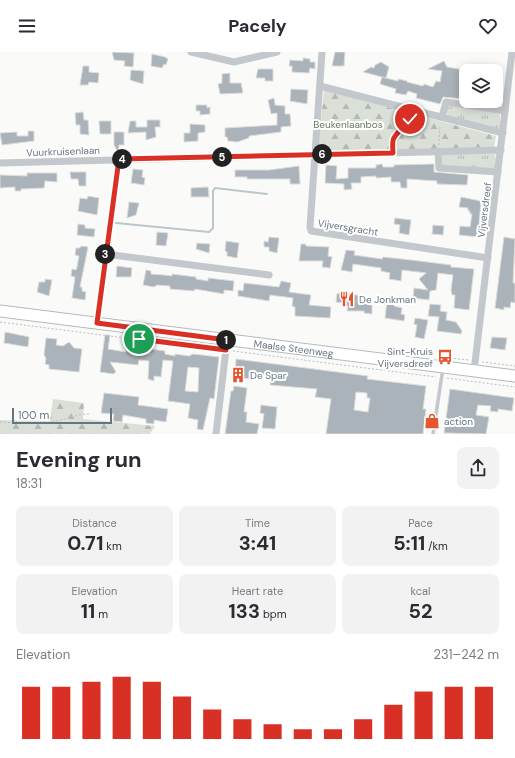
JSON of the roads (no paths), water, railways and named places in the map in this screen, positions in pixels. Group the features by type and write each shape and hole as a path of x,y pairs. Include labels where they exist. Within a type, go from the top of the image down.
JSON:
{"main road":[{"name":"Maalse Steenweg","path":"0,311 97,323 227,345 442,372 474,371 515,376"}],"street":[{"path":"190,52 234,62 277,52"},
{"name":"Vijversgracht","path":"322,52 310,227 311,231 488,258"},
{"name":"Vijversdreef","path":"474,371 512,52"},
{"path":"320,86 503,133"},
{"path":"442,117 446,102 505,111"},
{"name":"Vuurkruisenlaan","path":"0,163 501,150"},
{"path":"438,152 439,168 498,172"},
{"path":"97,323 119,159"},
{"path":"106,254 269,275"},
{"path":"216,434 227,345"}],"lane":[{"path":"433,434 442,372"}],"waterway":[{"path":"116,223 209,232 213,228 213,191 215,188 267,194"}],"place":[{"name":"De Jonkman","path":"347,299"},
{"name":"Sint-Kruis Vijversdreef","path":"445,357"},
{"name":"De Spar","path":"238,375"},
{"name":"action","path":"432,421"}],"park label":[{"name":"Beukenlaanbos","path":"348,124"}]}
